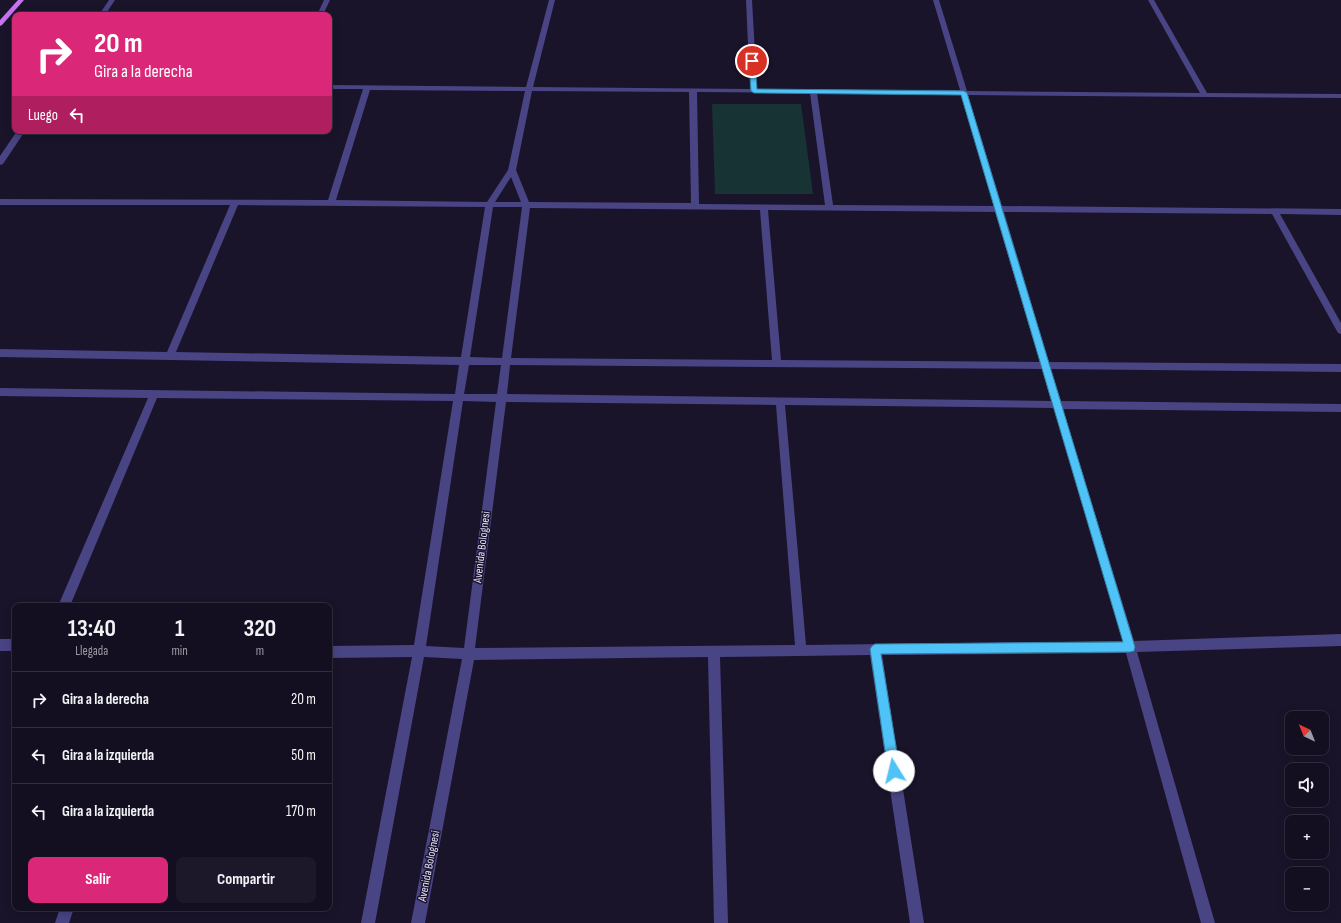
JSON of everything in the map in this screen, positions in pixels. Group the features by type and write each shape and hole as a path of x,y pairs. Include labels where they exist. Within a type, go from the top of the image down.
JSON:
{"main road":[{"path":"0,24 20,0"}],"street":[{"path":"104,12 112,0"},
{"path":"321,12 326,0"},
{"path":"368,923 419,651 458,398 466,361 489,205 512,170 529,89 552,0"},
{"path":"749,0 754,91"},
{"path":"936,0 1130,647 1208,923"},
{"path":"1151,0 1205,95"},
{"path":"332,87 1341,96"},
{"path":"331,203 367,88"},
{"path":"693,91 694,206"},
{"path":"813,92 829,207"},
{"path":"0,162 19,134"},
{"name":"Avenida Bolognesi","path":"418,923 469,654 500,397 526,205 512,170"},
{"path":"0,202 235,202 1341,212"},
{"path":"170,357 235,202"},
{"path":"764,206 777,363"},
{"path":"1274,211 1341,331"},
{"path":"0,353 466,361 1341,368"},
{"path":"0,392 1341,408"},
{"path":"65,603 154,394"},
{"path":"780,401 801,650"},
{"path":"332,652 419,651 469,654 1130,647 1341,640"},
{"path":"0,645 12,646"},
{"path":"875,649 917,923"},
{"path":"714,651 721,923"},
{"path":"62,923 66,911"}],"green space":[{"path":"712,104 801,104 813,194 715,194"}],"route":[{"path":"752,61 754,91 964,93 1130,647 875,649 894,771"}]}
